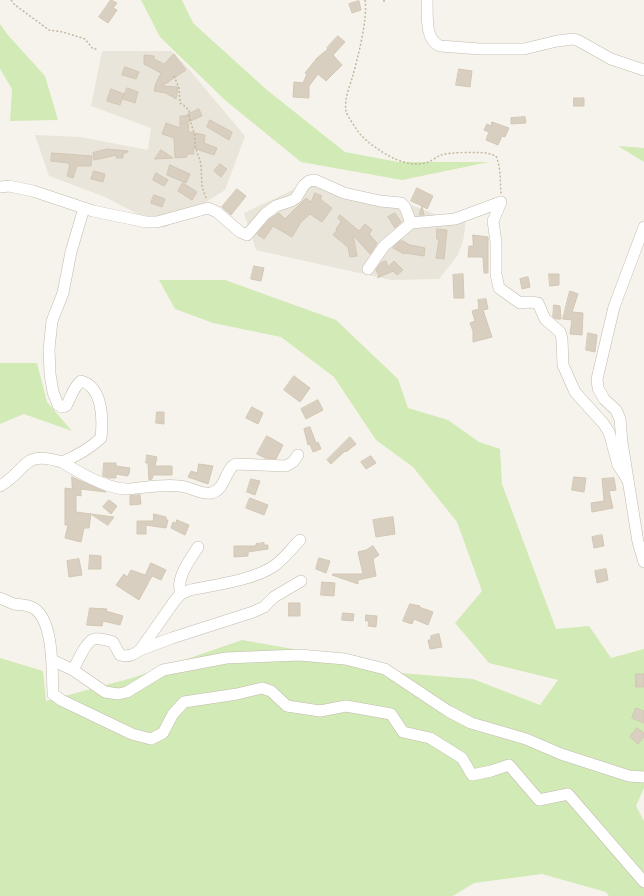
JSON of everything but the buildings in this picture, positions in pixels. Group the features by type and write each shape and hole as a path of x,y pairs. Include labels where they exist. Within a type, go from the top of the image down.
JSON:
{"street":[{"path":"426,0 430,37 434,44 440,46 480,49 524,48 574,39 612,59 644,70"},
{"path":"0,187 8,186 33,191 84,208 130,219 157,222 208,208 217,212 240,232 247,235 265,214 276,206 291,202 296,198 304,185 309,181 315,180 344,193 380,201 401,203 406,207 411,223"},
{"path":"368,269 384,246 411,223 455,219 501,202"},
{"path":"501,202 493,221 496,242 496,274 499,288 520,303 538,303 545,319 560,332 562,339 562,365 575,392 603,423 609,432 618,465 629,483"},
{"path":"62,462 79,455 101,438 102,413 94,390 88,383 81,381 73,387 72,397 66,406 58,405 53,392 50,374 49,349 52,321 63,293 66,270 84,208"},
{"path":"644,227 614,307 597,379 598,388 601,394 604,399 616,410 620,419 622,442 638,542 644,562"},
{"path":"0,486 8,481 28,461 38,457 62,462 83,474 112,486 125,489 168,485 182,486 212,493 219,488 232,465 286,466 293,462 298,455"},
{"path":"73,670 88,643 92,639 113,642 120,655 134,655 140,650 181,594 190,590 252,576 273,567 284,558 300,540"},
{"path":"181,594 179,588 184,571 198,547"},
{"path":"140,650 253,612 264,607 274,597 301,581"},
{"path":"0,598 35,609 42,617 49,634 52,660 53,694 61,700 132,734 151,739 163,733 172,714 184,702 237,694 262,688 271,691 287,706 320,711 346,706 392,714 403,732 430,738 462,758 472,775 509,765 540,800 568,794 644,882"},
{"path":"52,660 73,670 105,692 118,694 127,692 162,670 226,658 299,655 345,659 385,669 448,711 471,724 526,739 561,754 629,776 644,777"}],"path":[{"path":"11,0 15,5 49,30 63,32 85,39 93,48 98,49"},
{"path":"365,0 366,6 359,52 347,96 346,112 360,134 377,149 394,158 414,164 424,163 449,153 488,153 496,156 500,173 501,202"},
{"path":"174,76 179,88 180,103 189,111 189,117 195,136 195,146 201,164 202,187 208,208"}],"shaded area":[{"path":"102,51 171,51 187,67 245,136 225,190 164,228 105,197 49,176 35,135 80,137 148,150 151,128 91,106"},
{"path":"314,180 404,202 437,215 466,216 464,237 458,255 439,279 391,280 256,250 244,213"}],"green space":[{"path":"141,0 182,0 193,23 267,90 345,152 398,162 489,162 402,180 301,162 226,101 160,37"},
{"path":"0,24 7,34 45,76 58,120 10,121 12,89 0,69"},
{"path":"618,146 644,148 644,162"},
{"path":"159,280 225,280 336,320 398,379 408,408 448,420 479,442 500,449 502,484 556,629 589,626 611,658 644,649 644,788 636,806 644,821 644,896 609,896 606,892 542,874 474,883 453,896 0,896 0,658 43,671 46,701 132,678 242,640 338,657 377,671 473,679 540,705 558,680 489,663 455,623 482,591 457,522 413,467 376,440 334,377 281,337 213,323 175,309"},
{"path":"0,363 37,363 47,402 72,431 24,414 0,424"}]}
